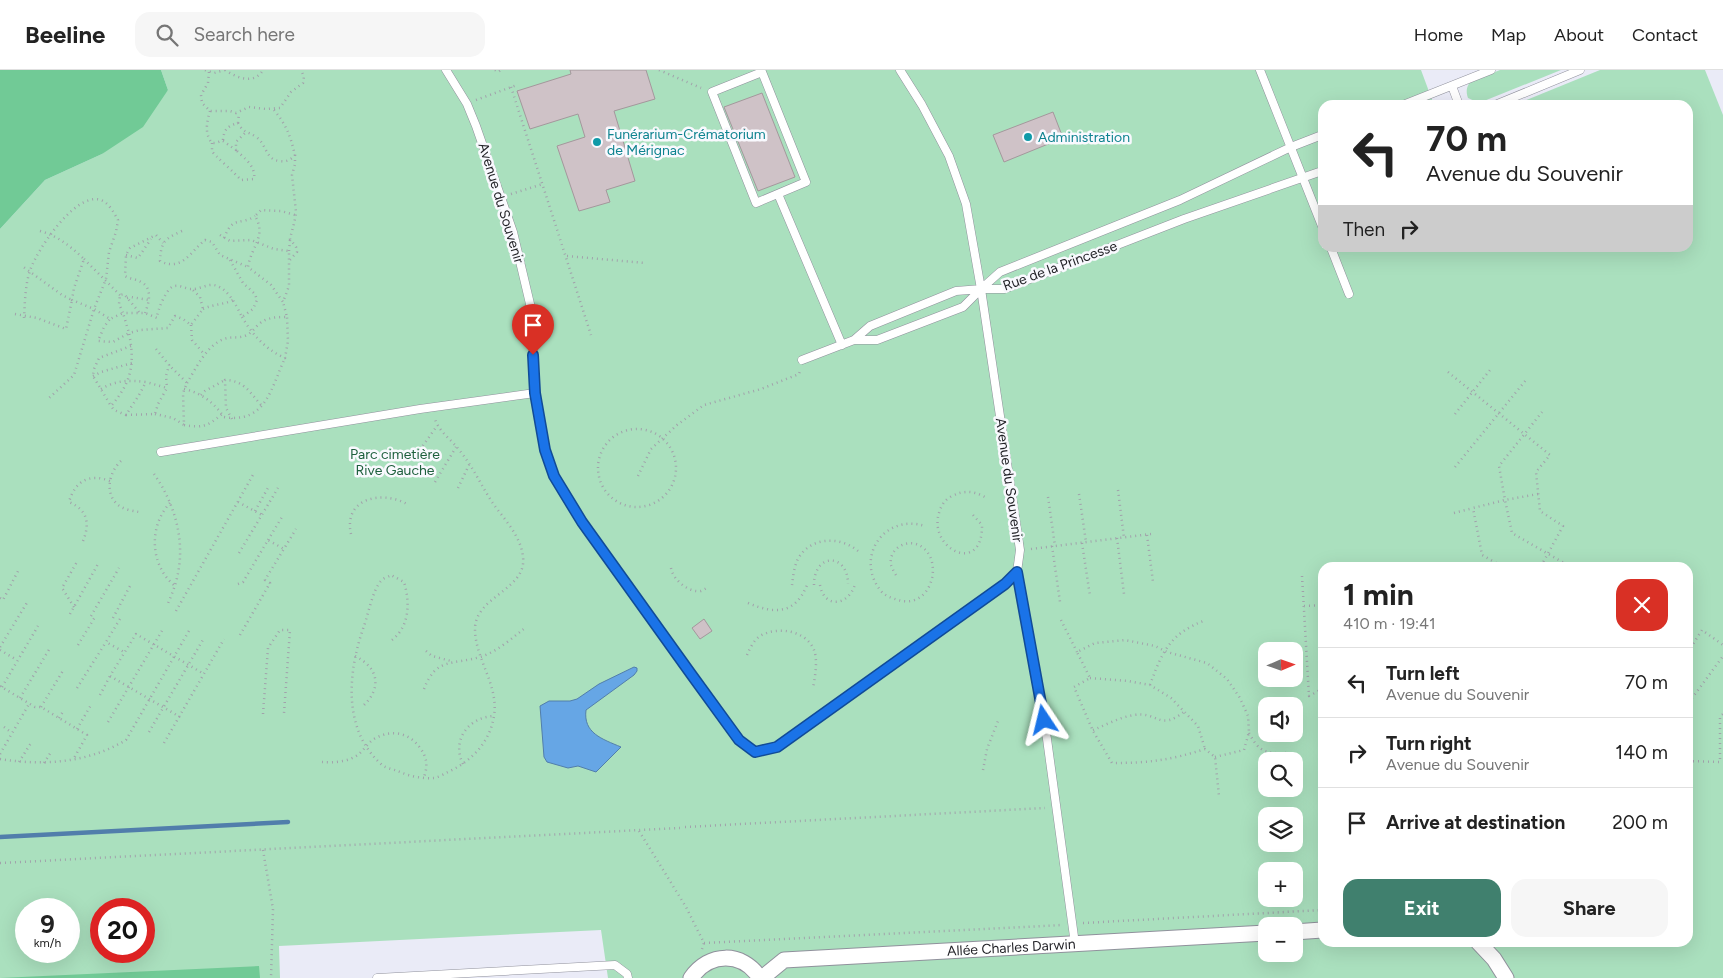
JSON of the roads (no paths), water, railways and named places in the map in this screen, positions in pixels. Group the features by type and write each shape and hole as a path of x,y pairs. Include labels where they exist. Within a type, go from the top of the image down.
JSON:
{"street":[{"path":"1303,931 1318,930"},
{"name":"Allée Charles Darwin","path":"761,978 784,960 1258,933"},
{"path":"1483,947 1494,959 1506,978"},
{"path":"691,978 697,970 709,961 723,958 737,959 745,963 761,978"}],"lane":[{"name":"Avenue du Souvenir","path":"446,70 467,104 513,232 531,308 535,393 545,450 554,476 582,522 739,740 755,752 777,747 1005,584 1017,572 1020,550 981,289 966,204 949,156 922,105 900,70"},
{"path":"1260,70 1318,215"},
{"path":"1416,100 1491,70"},
{"path":"1507,100 1580,70"},
{"path":"762,72 806,182 778,194 756,203 712,92 762,72"},
{"path":"1452,86 1457,100"},
{"name":"Rue de la Princesse","path":"981,289 1000,272 1180,200 1291,147 1318,137"},
{"name":"Rue de la Princesse","path":"981,289 1004,289 1184,219 1318,173"},
{"path":"778,194 842,345"},
{"path":"1333,252 1349,294"},
{"path":"854,340 877,340 963,307 981,289"},
{"path":"802,360 854,340 870,326 956,291 981,289"},
{"path":"161,452 535,393"},
{"path":"1017,572 1047,740 1074,944"},
{"path":"377,978 495,975 615,965 628,978"}],"water":[{"path":"634,667 637,668 637,671 634,675 586,710 586,718 591,730 601,738 621,747 596,772 578,766 568,768 547,762 544,757 540,706 549,701 577,699 599,684"}],"waterway":[{"path":"0,837 288,822"}],"place":[{"name":"Administration","path":"1028,137"},
{"name":"Funérarium-Crématorium de Mérignac","path":"597,142"}],"park label":[{"name":"Parc cimetière Rive Gauche","path":"395,462"}]}
